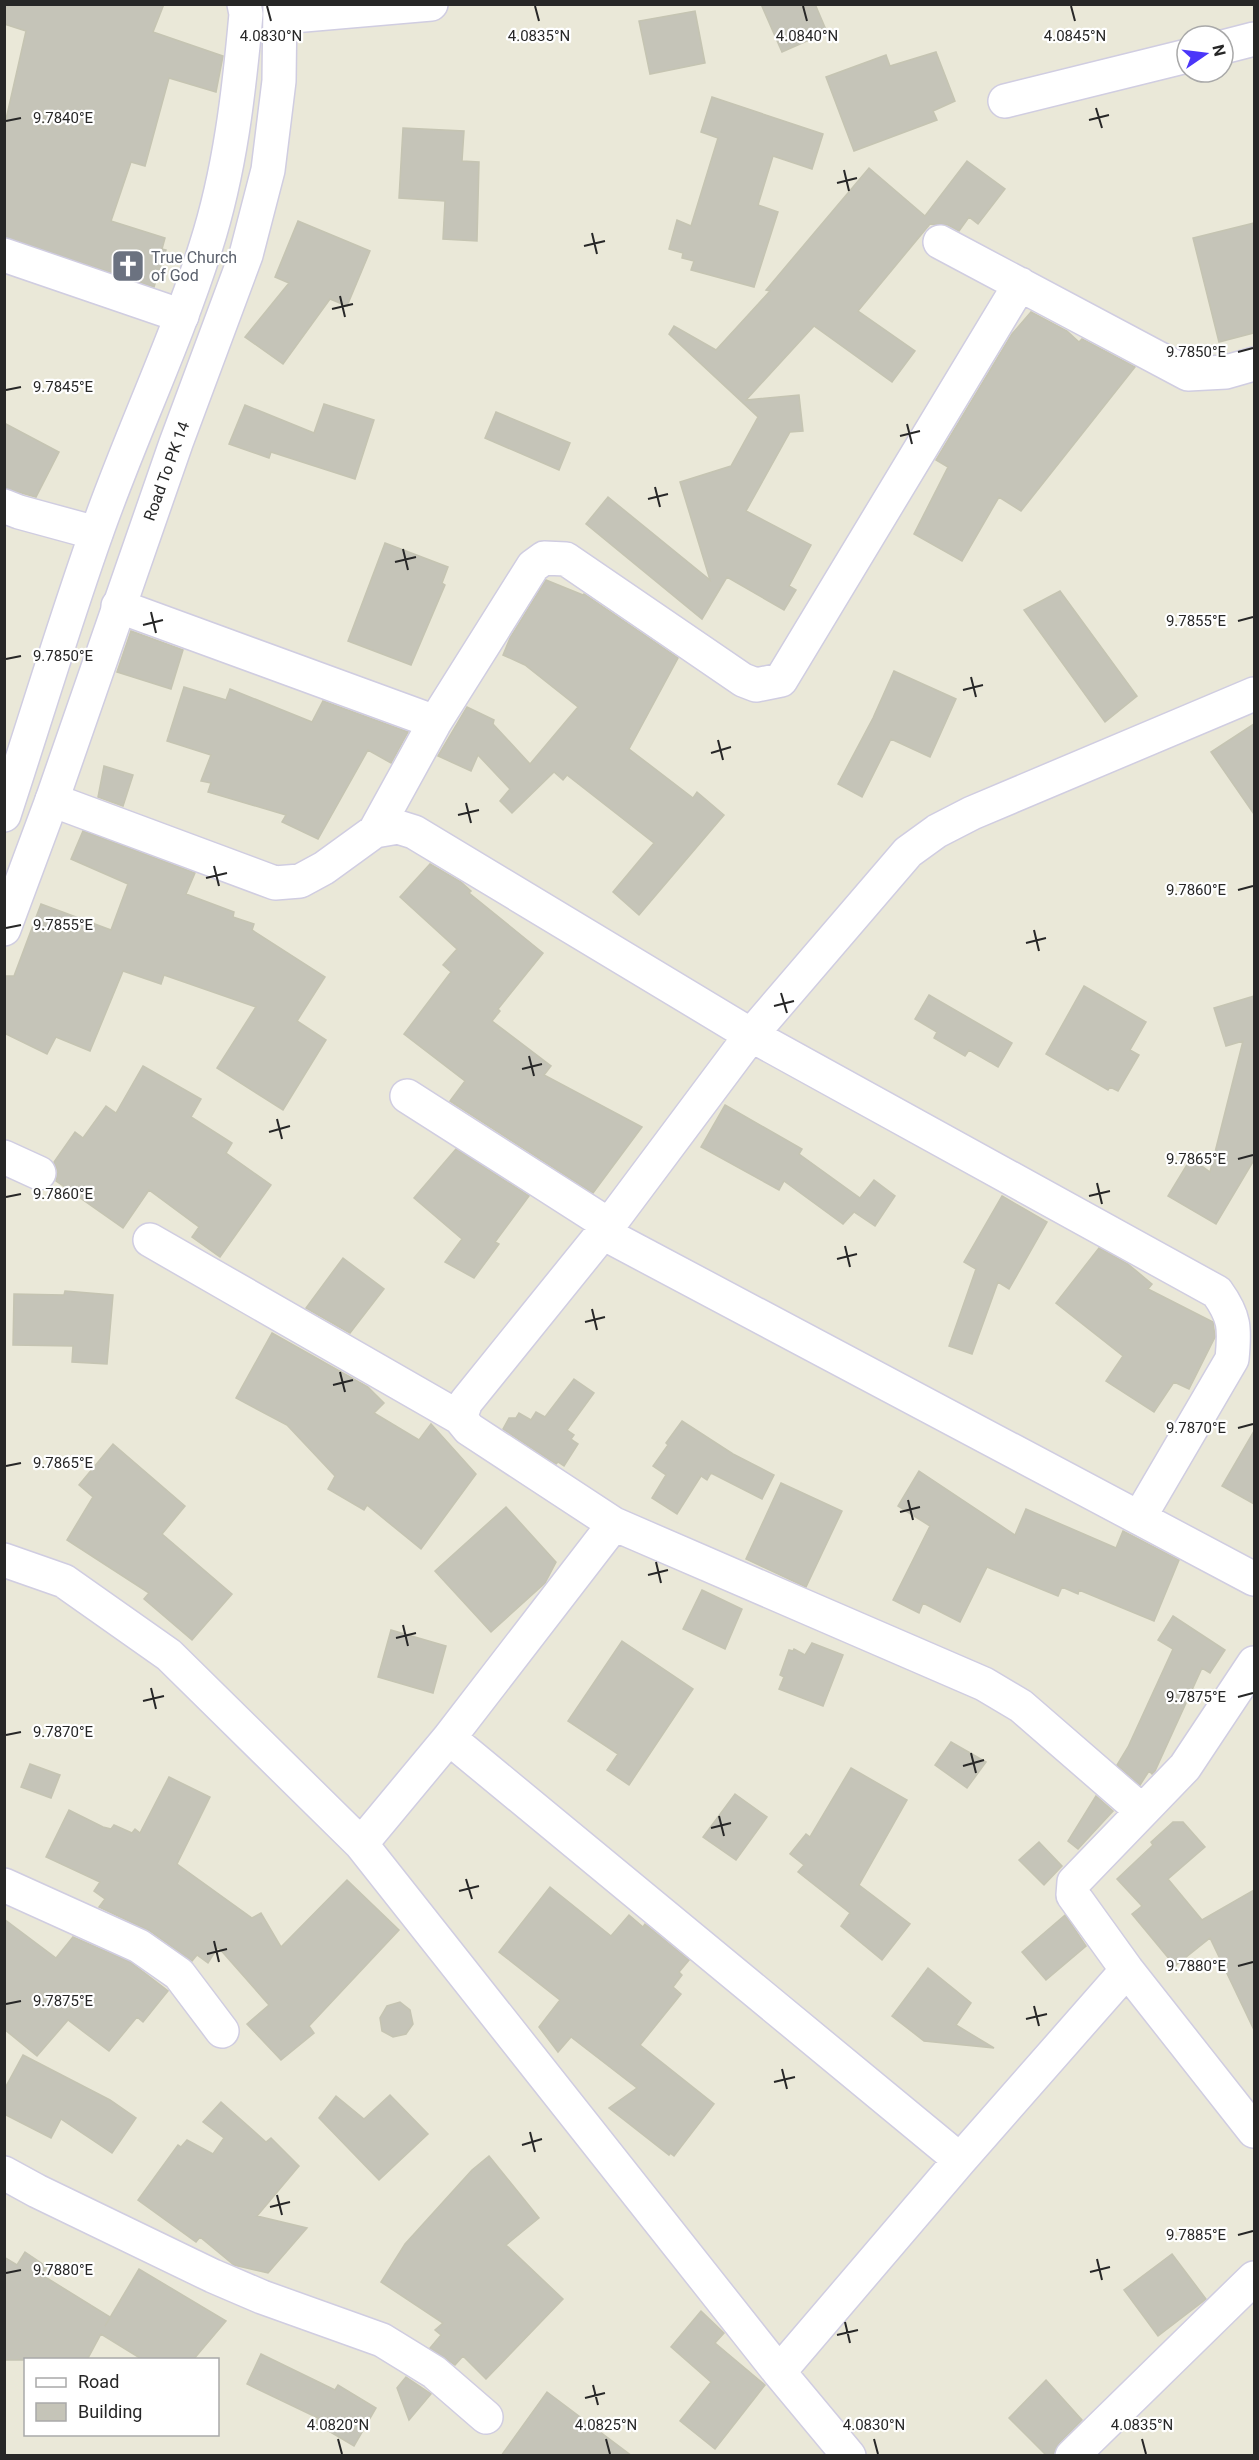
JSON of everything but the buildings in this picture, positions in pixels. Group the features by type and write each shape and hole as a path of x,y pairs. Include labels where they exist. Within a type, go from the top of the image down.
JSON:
{"street":[{"path":"4,815 96,533 182,316 207,243 229,152 240,82 244,4"},
{"path":"281,11 431,4"},
{"name":"Road To PK 14","path":"4,929 52,800 176,443 246,255 268,170 279,81 281,11"},
{"path":"1235,44 1254,39"},
{"path":"1005,101 1175,59"},
{"path":"940,242 1188,374 1226,372 1254,364"},
{"path":"4,255 182,316"},
{"path":"52,800 274,883 300,881 324,868 375,831 435,722 533,566 544,558 566,559 743,680 756,685 781,680 1020,284"},
{"path":"4,506 96,533"},
{"path":"118,606 435,722"},
{"path":"460,1418 466,1402 606,1229 751,1035 908,852 937,831 972,813 1254,694"},
{"path":"375,831 398,827 414,832 751,1035 1216,1292 1230,1310 1235,1329 1232,1359 1139,1518"},
{"path":"407,1096 606,1229 1254,1579"},
{"path":"4,1157 39,1173"},
{"path":"150,1240 460,1418 469,1429 614,1524 984,1684 1022,1706 1142,1811"},
{"path":"361,1844 448,1738 614,1524"},
{"path":"4,1560 64,1581 168,1655 361,1844 779,2372 849,2456"},
{"path":"1254,1664 1185,1767 1074,1882 1073,1895 1128,1970 1254,2131"},
{"path":"448,1738 960,2160"},
{"path":"4,1885 139,1946 179,1974 222,2031"},
{"path":"779,2372 960,2160 1128,1970"},
{"path":"4,2173 213,2276 382,2340 434,2372 486,2417"},
{"path":"1072,2456 1254,2278"}],"place":[{"name":"True Church of God","path":"128,266"}]}
